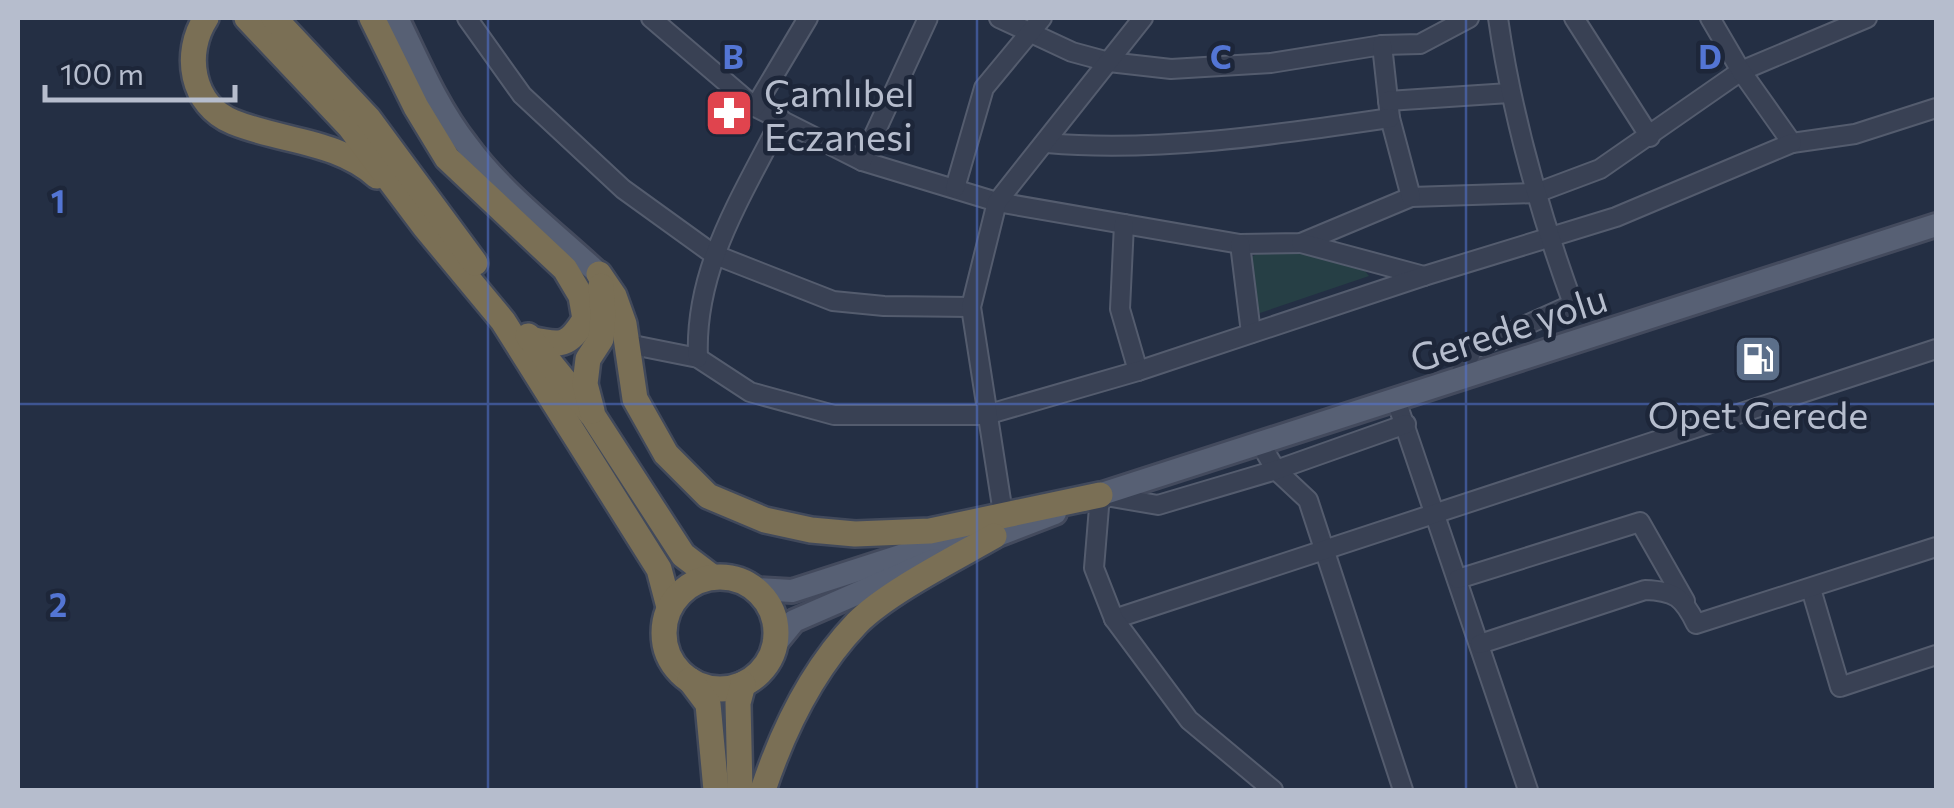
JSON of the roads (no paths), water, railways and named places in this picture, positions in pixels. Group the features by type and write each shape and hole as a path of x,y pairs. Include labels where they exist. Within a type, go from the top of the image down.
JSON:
{"highway":[{"path":"206,18 198,30 192,68 197,87 209,104 230,121 313,142 361,162 380,178 472,305 502,321"},
{"path":"247,18 350,127 502,321 660,569 669,608"},
{"path":"274,18 368,118 530,339 593,416 683,555 712,577"},
{"path":"372,18 416,107 447,158 565,270 581,296 585,319 574,336 557,345 530,339"},
{"path":"593,416 585,384 588,359 601,339 599,274"},
{"path":"599,274 614,296 628,344 635,399 666,454 708,496 765,520 856,534 1002,526 1100,495"},
{"path":"763,790 777,748 810,683 858,622 1002,526"},
{"path":"712,577 728,577 756,590 773,614 776,643 770,660 743,684 725,689 707,688 677,670 668,656 664,623 680,593 694,582 712,577"},
{"path":"690,680 708,704 716,790"},
{"path":"740,790 738,702 743,684"}],"main road":[{"path":"396,18 438,103 468,147 520,202 599,274"},
{"name":"Gerede yolu","path":"1100,495 1936,225"},
{"path":"756,590 792,591 1002,526"},
{"path":"776,643 794,620 1002,526"}],"street":[{"path":"467,18 522,96 624,189 712,254 833,300 884,306 971,306"},
{"path":"755,107 808,18"},
{"path":"862,161 928,18"},
{"path":"999,18 1036,25 1072,52 1109,62 1187,68 1271,63 1382,45 1420,44 1469,18"},
{"path":"1002,526 971,306 997,202 1143,18"},
{"path":"1457,380 1473,349 1573,304 1548,238 1508,93 1498,18"},
{"path":"1574,18 1650,137"},
{"path":"1710,18 1741,71 1792,143"},
{"path":"1301,243 1411,197 1536,193 1600,169 1741,71 1867,18"},
{"path":"662,22 755,107 862,161 997,202 1240,244 1301,243 1424,276"},
{"path":"955,188 984,88 1036,25"},
{"path":"1382,45 1389,110 1411,197"},
{"path":"1047,143 1082,146 1266,136 1389,110 1508,93"},
{"path":"628,344 698,358 750,392 834,416 986,414 1138,371 1616,217 1792,143 1854,134 1936,108"},
{"path":"698,358 696,322 712,254 781,120"},
{"path":"1124,224 1120,309 1138,371"},
{"path":"1240,244 1251,332"},
{"path":"1114,619 1936,349"},
{"path":"1396,400 1528,790"},
{"path":"1273,790 1189,720 1114,619 1094,568 1100,495 1158,505 1276,470 1406,424"},
{"path":"1261,445 1276,470 1308,500 1403,790"},
{"path":"1458,580 1640,522 1696,624 1936,547"},
{"path":"1811,588 1840,687 1936,655"},
{"path":"1480,644 1644,590 1668,593 1685,602"}],"place":[{"name":"Çamlıbel Eczanesi","path":"729,113"},
{"name":"Opet Gerede","path":"1758,359"}]}
